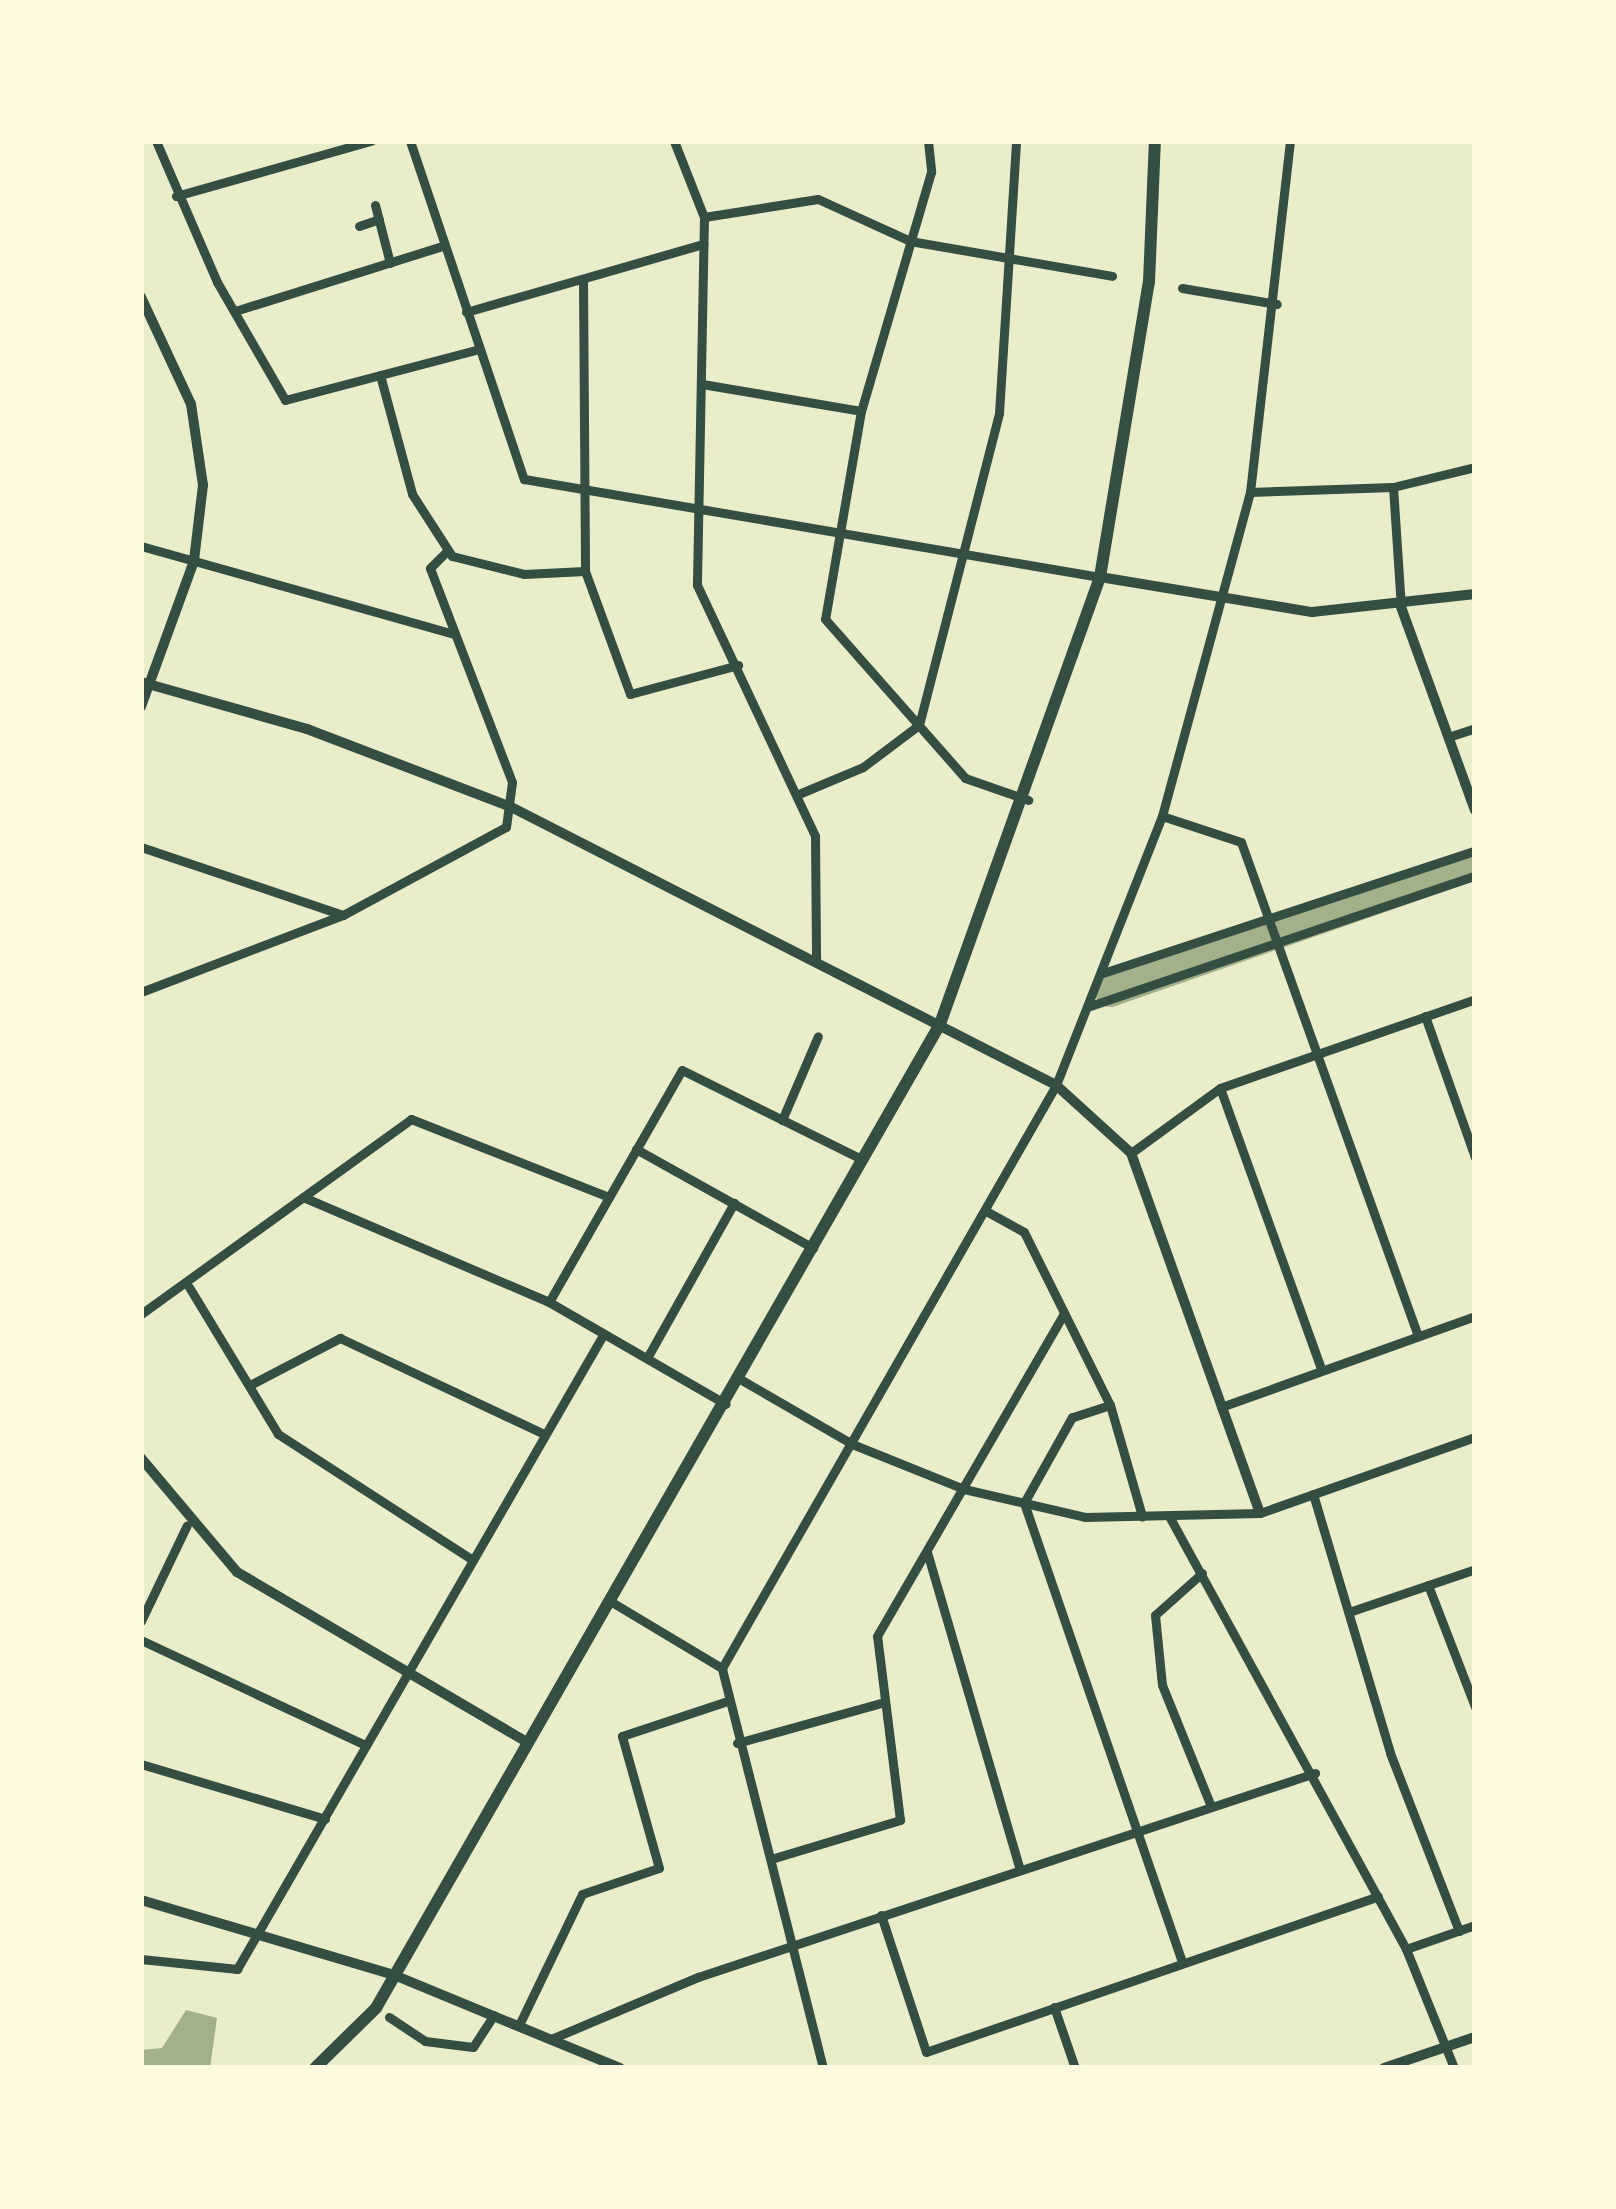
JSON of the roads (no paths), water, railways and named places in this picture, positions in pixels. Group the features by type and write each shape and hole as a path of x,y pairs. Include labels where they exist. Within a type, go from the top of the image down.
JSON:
{"main road":[{"path":"314,2068 394,1976 940,1024 1028,800 1100,577 1149,282 1155,141"}],"street":[{"path":"156,141 176,196 285,400 479,349"},
{"path":"176,196 371,141"},
{"path":"410,141 524,478 1222,601 1401,607 1475,594"},
{"path":"674,141 704,217 697,585 801,793 815,836 816,962"},
{"path":"928,141 910,241 861,411 825,620 964,778 1028,800"},
{"path":"801,793 863,767 919,725 970,554 1015,262 1016,141"},
{"path":"823,2068 796,1943 725,1702 722,1668 1056,1085 1162,816 1250,492 1277,304 1290,141"},
{"path":"704,217 818,199 910,241 1112,277"},
{"path":"375,205 390,262"},
{"path":"359,226 379,219"},
{"path":"466,312 704,244"},
{"path":"236,311 442,246"},
{"path":"583,279 585,571 630,694 738,665"},
{"path":"1182,287 1277,304"},
{"path":"141,297 200,440 194,561 141,707"},
{"path":"380,375 412,494 448,550 524,574 585,571"},
{"path":"702,384 861,411"},
{"path":"1250,492 1393,487 1475,467"},
{"path":"1393,487 1401,607 1475,810"},
{"path":"141,546 455,634"},
{"path":"141,992 343,915 506,826 512,782 430,568 448,550"},
{"path":"141,682 307,729 509,806 1056,1085 1131,1153 1260,1513"},
{"path":"1448,737 1475,728"},
{"path":"1162,816 1241,842 1418,1336"},
{"path":"141,847 343,915"},
{"path":"1103,973 1475,851"},
{"path":"1090,1006 1475,876"},
{"path":"1131,1153 1220,1088 1475,999"},
{"path":"1425,1016 1475,1156"},
{"path":"782,1120 818,1036"},
{"path":"550,1302 682,1070 863,1160"},
{"path":"1220,1088 1321,1368"},
{"path":"141,1314 189,1287 411,1119 609,1197"},
{"path":"636,1149 812,1247"},
{"path":"302,1197 550,1302 726,1404"},
{"path":"646,1358 734,1203"},
{"path":"986,1211 1024,1232 1111,1405 1142,1516"},
{"path":"189,1287 250,1385 310,1464 473,1560"},
{"path":"771,1858 900,1820 881,1703 877,1636 1064,1313"},
{"path":"1221,1407 1475,1316"},
{"path":"141,1958 237,1969 603,1335"},
{"path":"250,1385 340,1338 544,1434"},
{"path":"740,1378 852,1444 964,1489 1024,1503 1142,1516 1260,1513 1475,1437"},
{"path":"1111,1405 1072,1417 1024,1503 1182,1962"},
{"path":"141,1458 187,1525 262,1589 526,1742"},
{"path":"1313,1494 1459,1930"},
{"path":"1169,1516 1315,1773 1406,1949 1451,2045 1454,2068"},
{"path":"141,1621 187,1525"},
{"path":"927,1552 1020,1870"},
{"path":"1349,1612 1475,1568"},
{"path":"1202,1573 1155,1615 1162,1685 1211,1806"},
{"path":"1428,1585 1475,1707"},
{"path":"610,1600 722,1668"},
{"path":"141,1640 365,1744"},
{"path":"519,2026 582,1894 659,1868 622,1736 725,1702"},
{"path":"737,1743 881,1703"},
{"path":"141,1764 325,1819"},
{"path":"551,2039 796,1943 1315,1773"},
{"path":"881,1915 926,2052 1378,1897"},
{"path":"141,1900 394,1976 620,2068"},
{"path":"1406,1949 1475,1925"},
{"path":"1054,2007 1075,2068"},
{"path":"389,2017 425,2041 472,2048 494,2015"},
{"path":"1384,2068 1475,2037"}],"waterway":[{"path":"1110,992 1475,865"}]}
